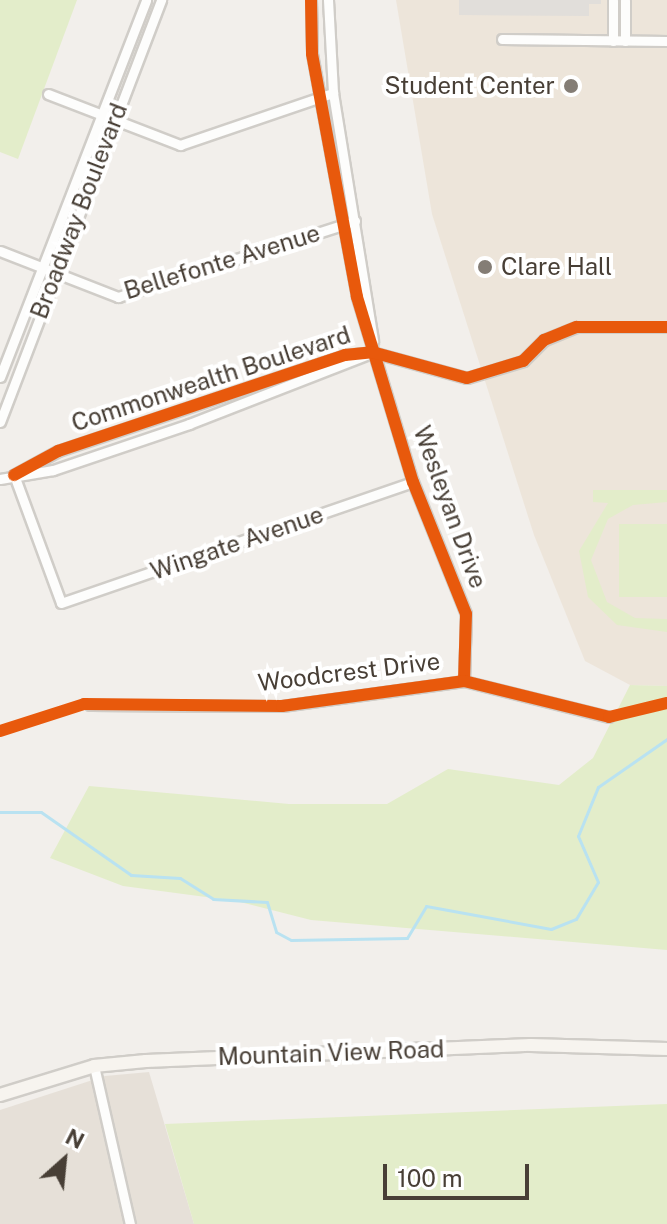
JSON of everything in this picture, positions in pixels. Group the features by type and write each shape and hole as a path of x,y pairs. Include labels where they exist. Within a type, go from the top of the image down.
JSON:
{"street":[{"name":"Broadway Boulevard","path":"0,377 146,0"},
{"name":"Broadway Boulevard","path":"0,422 54,272 161,0"},
{"name":"Commonwealth Boulevard","path":"311,0 321,97 343,224 372,352"},
{"name":"Commonwealth Boulevard","path":"328,0 333,93 355,221 372,352"},
{"path":"613,0 613,41"},
{"path":"625,0 625,41"},
{"path":"502,39 667,41"},
{"path":"48,94 180,145 333,93"},
{"name":"Bellefonte Avenue","path":"0,251 118,297 355,221"},
{"path":"372,352 436,375 467,378 507,366 577,327 667,327"},
{"name":"Commonwealth Boulevard","path":"0,479 53,470 189,424 372,352"},
{"name":"Commonwealth Boulevard","path":"14,475 58,451 345,355 372,352"},
{"name":"Wesleyan Drive","path":"372,352 413,482 466,614 464,681"},
{"name":"Wingate Avenue","path":"14,475 61,603 413,482"},
{"name":"Woodcrest Drive","path":"90,705 292,705 464,681 609,717"},
{"name":"Mountain View Road","path":"0,1095 94,1066 531,1045 667,1049"},
{"path":"94,1066 130,1224"}],"shaded area":[{"path":"396,0 667,0 667,686 630,685 585,661 534,535 432,214"},
{"path":"459,0 601,0 601,4 589,4 589,16 459,15"},
{"path":"149,1072 194,1224 0,1224 0,1110 105,1076"}],"green space":[{"path":"0,0 77,0 18,159 0,152"},
{"path":"593,490 667,490 667,502 633,505 608,519 591,560 607,602 635,618 667,619 667,632 617,625 588,597 579,551 608,503 593,502"},
{"path":"619,524 667,524 667,597 619,597"},
{"path":"630,685 667,686 667,950 311,920 236,901 123,886 50,858 89,786 289,804 387,804 448,769 559,785 593,758"},
{"path":"667,1104 667,1224 194,1224 165,1124"}],"waterway":[{"path":"0,812 41,812 131,875 180,878 213,899 267,902 276,932 291,940 407,938 426,906 551,929 576,919 598,882 578,836 598,787 667,739"}],"cycle path":[{"path":"311,0 312,54 357,297 413,482 466,614 464,681"},
{"path":"14,475 58,451 345,355 372,352 467,378 523,361 544,340 577,327 667,327"},
{"path":"0,731 84,704 282,706 464,681 609,717 667,703"}],"place":[{"name":"Student Center","path":"571,86"},
{"name":"Clare Hall","path":"485,267"}]}
